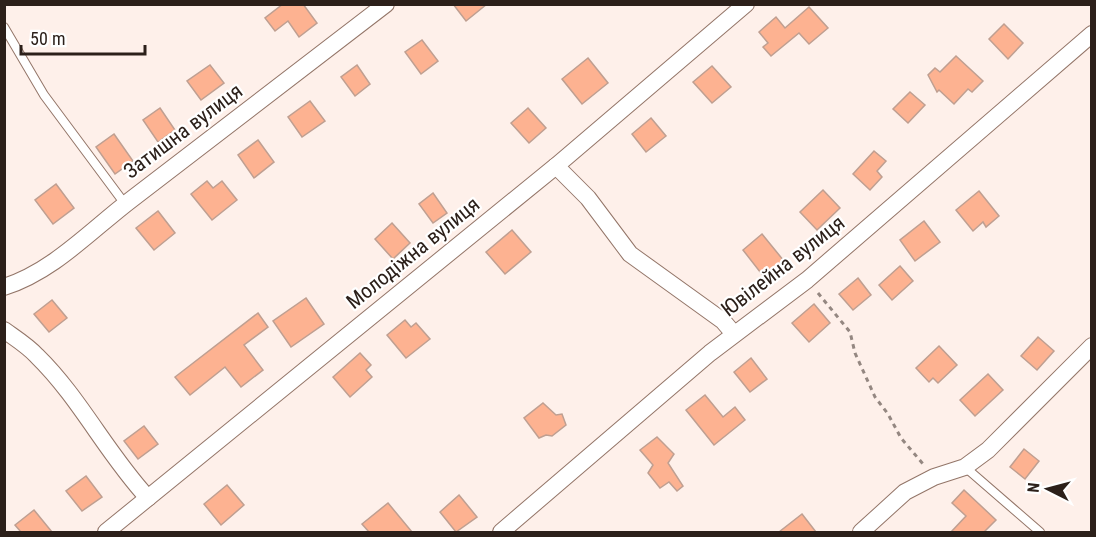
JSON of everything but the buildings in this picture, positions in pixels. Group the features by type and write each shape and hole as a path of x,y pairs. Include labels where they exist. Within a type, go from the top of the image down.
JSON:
{"street":[{"name":"Затишна вулиця","path":"5,287 23,280 63,255 125,204 386,4"},
{"name":"Молодіжна вулиця","path":"106,532 556,166 746,4"},
{"name":"Ювілейна вулиця","path":"501,532 710,353 807,280 1092,34"},
{"path":"556,166 588,198 630,254 723,321 734,334"},
{"path":"4,330 37,355 78,404 128,476 148,498"},
{"path":"861,532 905,492 934,477 965,467 988,450 1092,346"}],"lane":[{"path":"4,27 44,95 125,204"},
{"path":"965,467 1040,532"}],"path":[{"path":"807,280 850,332 855,353 875,397 888,414 901,438 934,477"}]}
